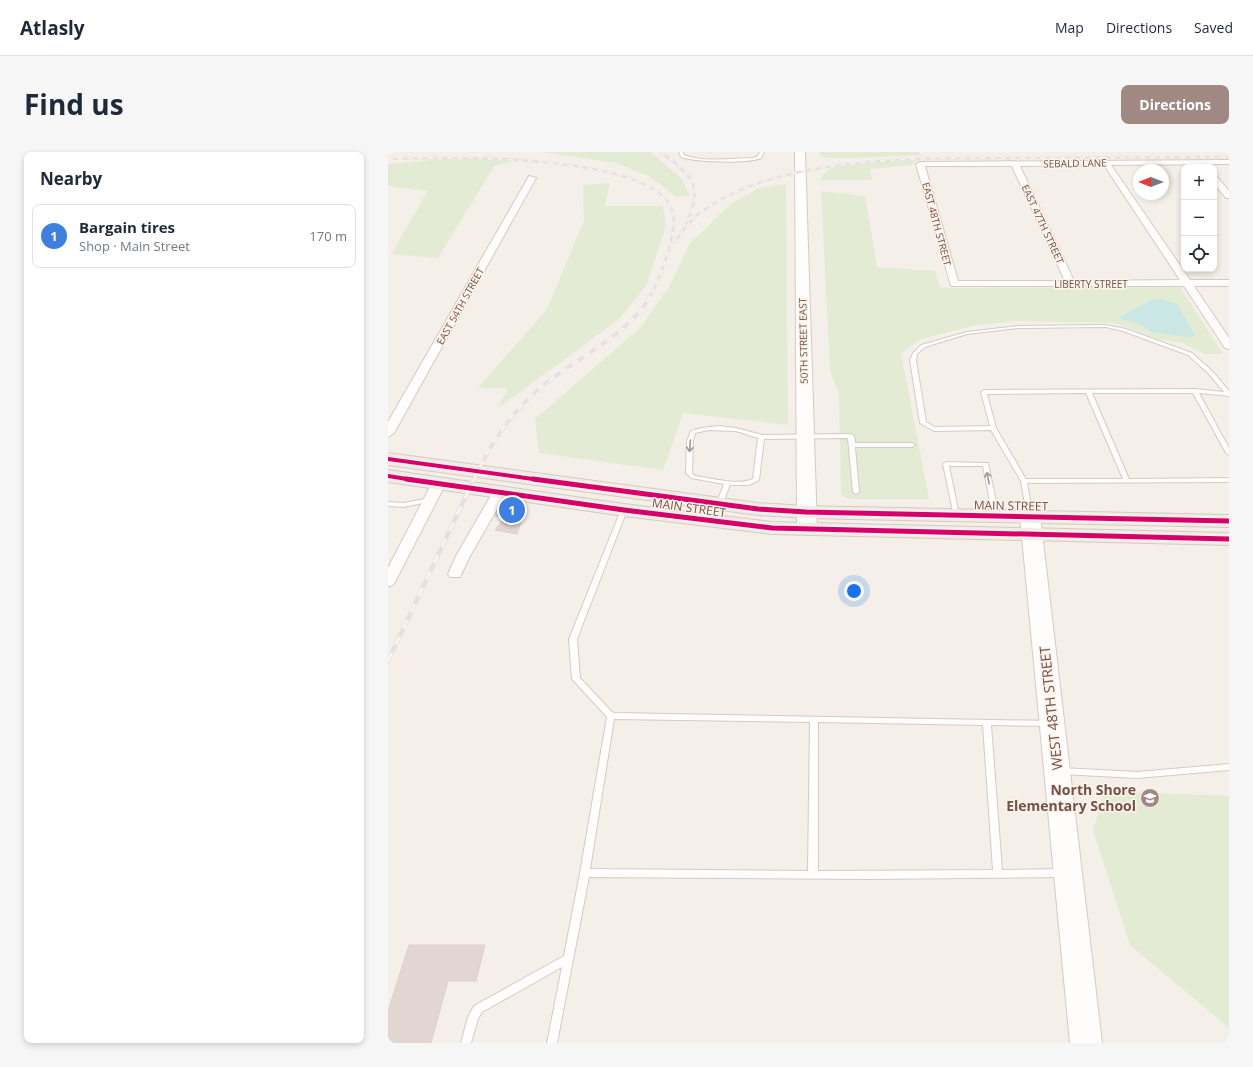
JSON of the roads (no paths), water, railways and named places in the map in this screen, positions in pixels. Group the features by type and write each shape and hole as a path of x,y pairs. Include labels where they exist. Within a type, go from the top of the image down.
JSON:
{"main road":[{"name":"MAIN STREET","path":"388,459 718,505 807,521 1031,525 1229,521"},
{"name":"MAIN STREET","path":"388,476 434,492 500,492 730,524 956,515 996,516 1031,525 1229,539"}],"street":[{"name":"50TH STREET EAST","path":"800,152 807,521"},
{"name":"SEBALD LANE","path":"920,164 1106,162 1201,164 1229,162"},
{"path":"1106,162 1229,346"},
{"name":"EAST 47TH STREET","path":"1015,163 1071,284"},
{"name":"EAST 48TH STREET","path":"920,164 954,284"},
{"name":"EAST 54TH STREET","path":"388,433 532,178"},
{"path":"1217,182 1229,196"},
{"name":"LIBERTY STREET","path":"954,284 1229,283"},
{"path":"388,582 434,492"},
{"path":"455,574 463,556 500,492"},
{"name":"WEST 48TH STREET","path":"1031,525 1086,1043"}],"lane":[{"path":"681,152 682,156 685,158 698,159 755,159 760,157 762,152"},
{"path":"993,428 934,429 923,423 913,360 915,354 923,346 967,333 988,329 1019,327 1106,326 1124,330 1190,354 1211,373 1229,394"},
{"path":"1088,391 1127,481"},
{"path":"1195,391 1229,453"},
{"path":"1031,525 1024,481 993,428 984,392 1195,391 1229,394"},
{"path":"761,437 756,480 749,483 728,483 693,477 689,472 690,440 693,432 700,429 731,429 752,433 761,437 851,436 856,492"},
{"path":"852,445 912,445"},
{"path":"956,515 946,464 986,464 996,516"},
{"path":"1024,481 1229,480"},
{"path":"718,505 728,483"},
{"path":"388,504 404,505 434,492"},
{"path":"624,510 573,640 576,679 611,716 1052,723"},
{"path":"552,1043 585,873 611,716"},
{"path":"813,874 814,719"},
{"path":"987,723 998,874"},
{"path":"1057,770 1137,775 1229,767"},
{"path":"585,873 1068,873"},
{"path":"466,1043 473,1017 478,1009 569,958"}],"water":[{"path":"1153,299 1162,299 1177,304 1195,335 1189,337 1154,333 1136,323 1120,319 1119,317"}],"railway":[{"path":"661,152 680,167 692,182 694,199 692,210 686,223"},
{"path":"674,243 695,217 727,196 767,180 810,170 857,163 952,158 1229,157"},
{"path":"388,159 453,158 545,162 590,169 630,179 659,193 673,213 674,221 671,242 652,294"},
{"path":"474,480 496,439 523,404 559,373 619,331 644,307 652,293"},
{"path":"388,661 474,479"}],"place":[{"name":"Bargain tires","path":"512,510"},
{"name":"North Shore Elementary School","path":"1150,798"}]}
